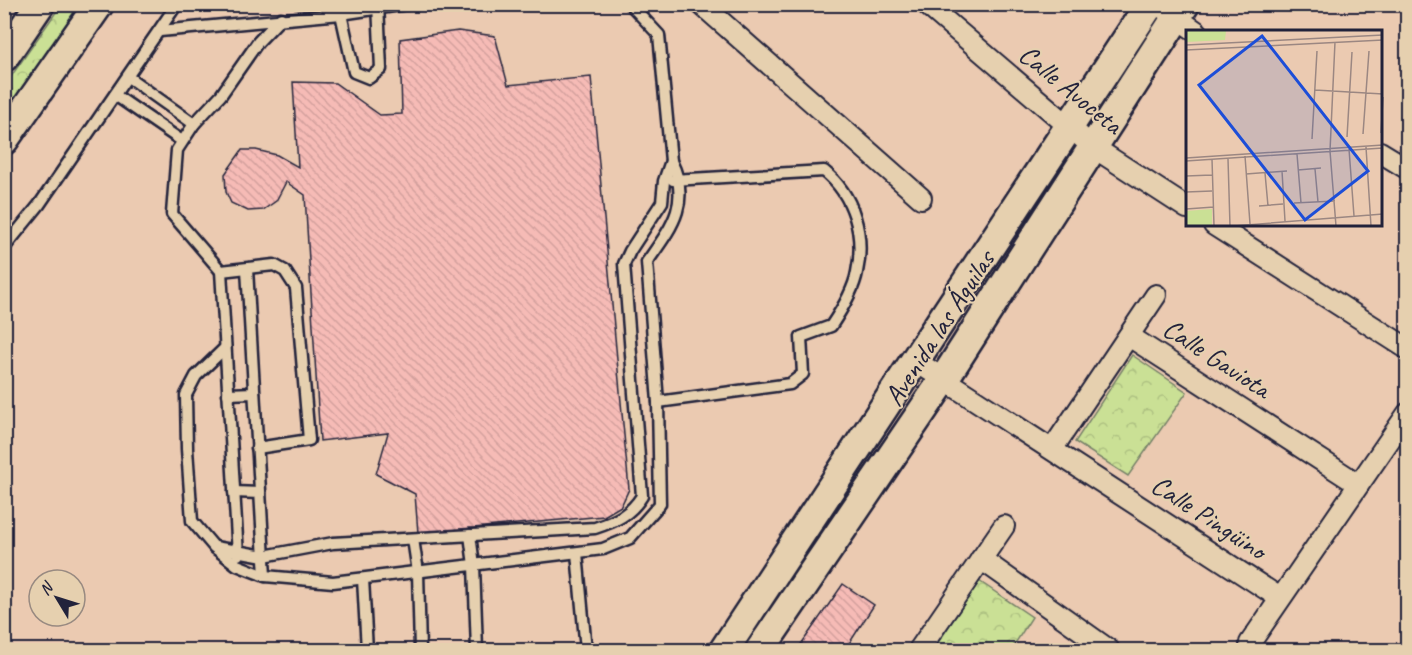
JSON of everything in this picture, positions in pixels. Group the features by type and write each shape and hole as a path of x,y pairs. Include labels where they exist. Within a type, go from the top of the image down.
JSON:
{"street":[{"path":"4,57 40,4"},
{"path":"4,140 99,4"},
{"path":"701,4 921,198"},
{"name":"Calle Avoceta","path":"926,4 1093,147 1186,207"},
{"name":"Avenida las Águilas","path":"724,651 917,362 1150,4"},
{"name":"Avenida las Águilas","path":"760,651 944,379 1179,15"},
{"path":"1382,153 1407,169"},
{"path":"1216,226 1407,350"},
{"path":"1129,336 1156,295"},
{"name":"Calle Gaviota","path":"1053,448 1129,336 1358,484"},
{"name":"Calle Pingüino","path":"917,362 1053,448 1280,598 1407,413"},
{"path":"919,651 1004,526"},
{"path":"981,559 1109,651"},
{"path":"1250,643 1280,598"}],"lane":[{"path":"4,248 39,205 177,4"},
{"path":"160,31 341,14 378,6 407,4"},
{"path":"214,547 264,556 333,543 595,528 618,520 634,508 642,496 624,264 662,202 664,181 670,161 658,35 630,4"},
{"path":"341,14 354,72 369,78 381,69 378,6"},
{"path":"237,565 239,551 221,271 172,214 177,150 194,124 221,95 258,42 281,18"},
{"path":"128,77 194,124"},
{"path":"115,95 182,141"},
{"path":"225,348 196,376 186,395 192,521 214,547 237,565 265,576 333,582 577,553 603,549 630,538 650,519 660,504 658,402 647,262 668,232 678,212 680,179 670,161"},
{"path":"658,402 790,384 798,379 802,374 801,337 831,326 857,272 858,218 837,181 824,171 664,181"},
{"path":"221,271 274,265 285,271 296,288 309,440 257,447"},
{"path":"247,269 265,576"},
{"path":"228,394 254,393"},
{"path":"234,492 260,493"},
{"path":"470,535 474,565 477,651"},
{"path":"413,538 418,572 420,651"},
{"path":"577,553 586,651"},
{"path":"363,579 367,651"}],"green space":[{"path":"61,5 84,5 5,118 5,85"},
{"path":"1132,355 1187,392 1128,476 1075,442"},
{"path":"979,581 1032,617 1011,650 933,650"}],"building":[{"path":"458,31 495,36 508,85 591,77 629,489 621,506 604,516 418,533 415,494 376,474 388,433 320,441 305,195 286,182 276,201 263,210 248,211 231,203 226,192 225,174 242,150 256,150 277,155 298,167 293,82 335,83 380,115 402,114 400,39"},
{"path":"843,584 874,605 845,650 797,650"}]}
